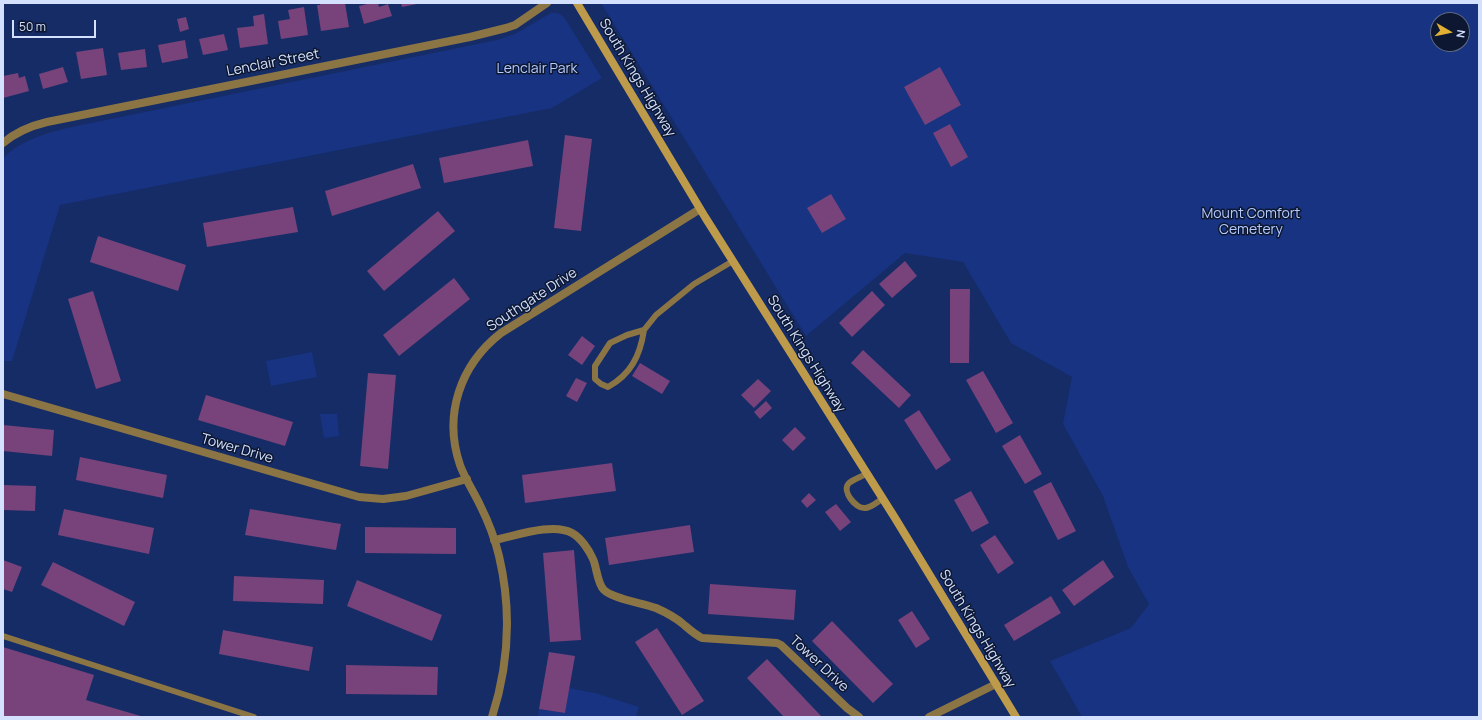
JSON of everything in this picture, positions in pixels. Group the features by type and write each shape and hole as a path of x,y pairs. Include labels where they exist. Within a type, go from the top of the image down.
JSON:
{"main road":[{"name":"South Kings Highway","path":"577,3 700,209 882,499 1016,717"}],"street":[{"name":"Lenclair Street","path":"3,143 11,136 25,128 46,122 470,37 506,28 515,25 547,3"},
{"name":"Southgate Drive","path":"492,717 503,676 508,630 505,582 494,540 481,506 466,479 456,450 454,418 460,387 467,371 476,358 486,346 501,333 700,209"},
{"name":"Tower Drive","path":"3,394 359,497 383,499 406,496 466,479"},
{"name":"Tower Drive","path":"494,540 540,530 561,529 571,532 591,555 601,586 607,592 646,604 664,612 702,638 777,643 847,708 859,717"},
{"path":"929,717 996,684"}],"lane":[{"path":"644,330 627,335 610,343 595,366 595,379 608,387 619,381 629,370 636,358 642,344 644,330 656,315 694,284 733,262"},
{"path":"866,474 850,483 847,487 847,492 855,504 860,508 868,508 882,499"},
{"path":"3,636 254,717"}],"green space":[{"name":"Mount Comfort Cemetery","path":"601,3 1479,3 1479,717 1082,717 1050,661 1131,628 1149,604 1128,567 1103,496 1063,424 1072,377 1011,343 963,262 905,253 806,336"},
{"name":"Lenclair Park","path":"551,13 558,13 564,17 602,78 552,108 60,205 12,361 3,361 3,158 23,143 46,134 71,127 497,40 515,34"},
{"path":"312,352 317,377 271,386 266,361"},
{"path":"320,414 337,414 339,436 324,438"},
{"path":"569,688 595,693 639,707 636,717 538,717 539,709 565,713"}],"building":[{"path":"320,3 345,3 349,27 321,31 317,5 320,5"},
{"path":"378,3 379,7 388,4 392,16 364,24 359,6"},
{"path":"401,3 417,3 417,4 402,7"},
{"path":"304,7 308,35 281,39 278,21 290,19 288,10"},
{"path":"264,14 268,44 240,48 237,28 254,26 253,16"},
{"path":"186,17 189,29 180,32 177,19"},
{"path":"224,34 228,50 203,55 199,39"},
{"path":"185,40 188,58 162,63 158,45"},
{"path":"103,48 107,75 81,79 76,52"},
{"path":"145,49 147,67 121,70 118,53"},
{"path":"63,67 68,82 43,89 39,74"},
{"path":"940,67 961,105 925,125 904,87"},
{"path":"18,73 19,78 25,76 29,91 3,98 3,76"},
{"path":"950,124 968,157 951,167 933,133"},
{"path":"565,135 592,139 581,231 554,228"},
{"path":"528,140 533,166 444,183 439,158"},
{"path":"413,164 421,188 332,216 325,191"},
{"path":"831,194 846,219 822,233 807,208"},
{"path":"293,207 298,232 207,247 203,223"},
{"path":"438,211 455,231 384,291 367,271"},
{"path":"98,236 186,265 178,291 90,262"},
{"path":"905,261 917,276 892,298 879,284"},
{"path":"454,278 470,299 399,356 383,335"},
{"path":"950,289 970,289 969,363 950,363"},
{"path":"93,291 121,381 96,389 68,299"},
{"path":"872,291 885,305 852,337 839,323"},
{"path":"582,336 595,346 582,365 568,355"},
{"path":"863,350 911,395 899,408 851,363"},
{"path":"640,363 670,381 662,394 632,376"},
{"path":"983,371 1013,423 996,433 966,380"},
{"path":"368,373 396,375 388,469 360,466"},
{"path":"576,378 587,383 577,402 566,396"},
{"path":"758,379 771,391 754,408 741,395"},
{"path":"206,395 293,422 285,446 198,420"},
{"path":"766,401 772,408 760,419 754,412"},
{"path":"919,410 951,460 936,470 904,420"},
{"path":"3,425 54,430 52,456 3,451"},
{"path":"795,427 806,438 793,451 782,440"},
{"path":"1020,435 1042,474 1025,484 1002,446"},
{"path":"80,457 167,475 163,498 76,480"},
{"path":"612,463 616,491 525,503 522,475"},
{"path":"1051,482 1076,531 1058,540 1033,491"},
{"path":"3,485 36,486 35,511 3,510"},
{"path":"971,491 989,523 972,532 954,500"},
{"path":"809,493 816,500 807,508 801,501"},
{"path":"836,504 851,522 840,531 825,512"},
{"path":"64,509 154,528 149,554 58,535"},
{"path":"250,509 341,524 336,550 245,535"},
{"path":"690,525 694,552 609,565 605,538"},
{"path":"365,527 456,528 456,554 365,553"},
{"path":"995,535 1014,563 998,574 980,545"},
{"path":"574,550 581,640 550,642 543,553"},
{"path":"3,560 22,567 12,592 3,589"},
{"path":"1103,560 1114,577 1074,606 1062,590"},
{"path":"53,562 135,602 124,626 41,585"},
{"path":"234,576 324,580 323,604 233,601"},
{"path":"357,580 442,615 432,641 347,606"},
{"path":"710,584 796,590 794,620 708,614"},
{"path":"1051,596 1061,613 1014,641 1004,625"},
{"path":"912,611 930,639 916,648 898,620"},
{"path":"832,621 893,684 873,703 812,641"},
{"path":"657,628 704,701 682,715 635,642"},
{"path":"223,630 313,647 309,671 219,654"},
{"path":"3,647 94,675 86,700 144,717 3,717"},
{"path":"549,652 575,656 565,713 539,709"},
{"path":"767,659 822,717 784,717 747,678"},
{"path":"346,665 438,667 437,695 346,694"}]}
